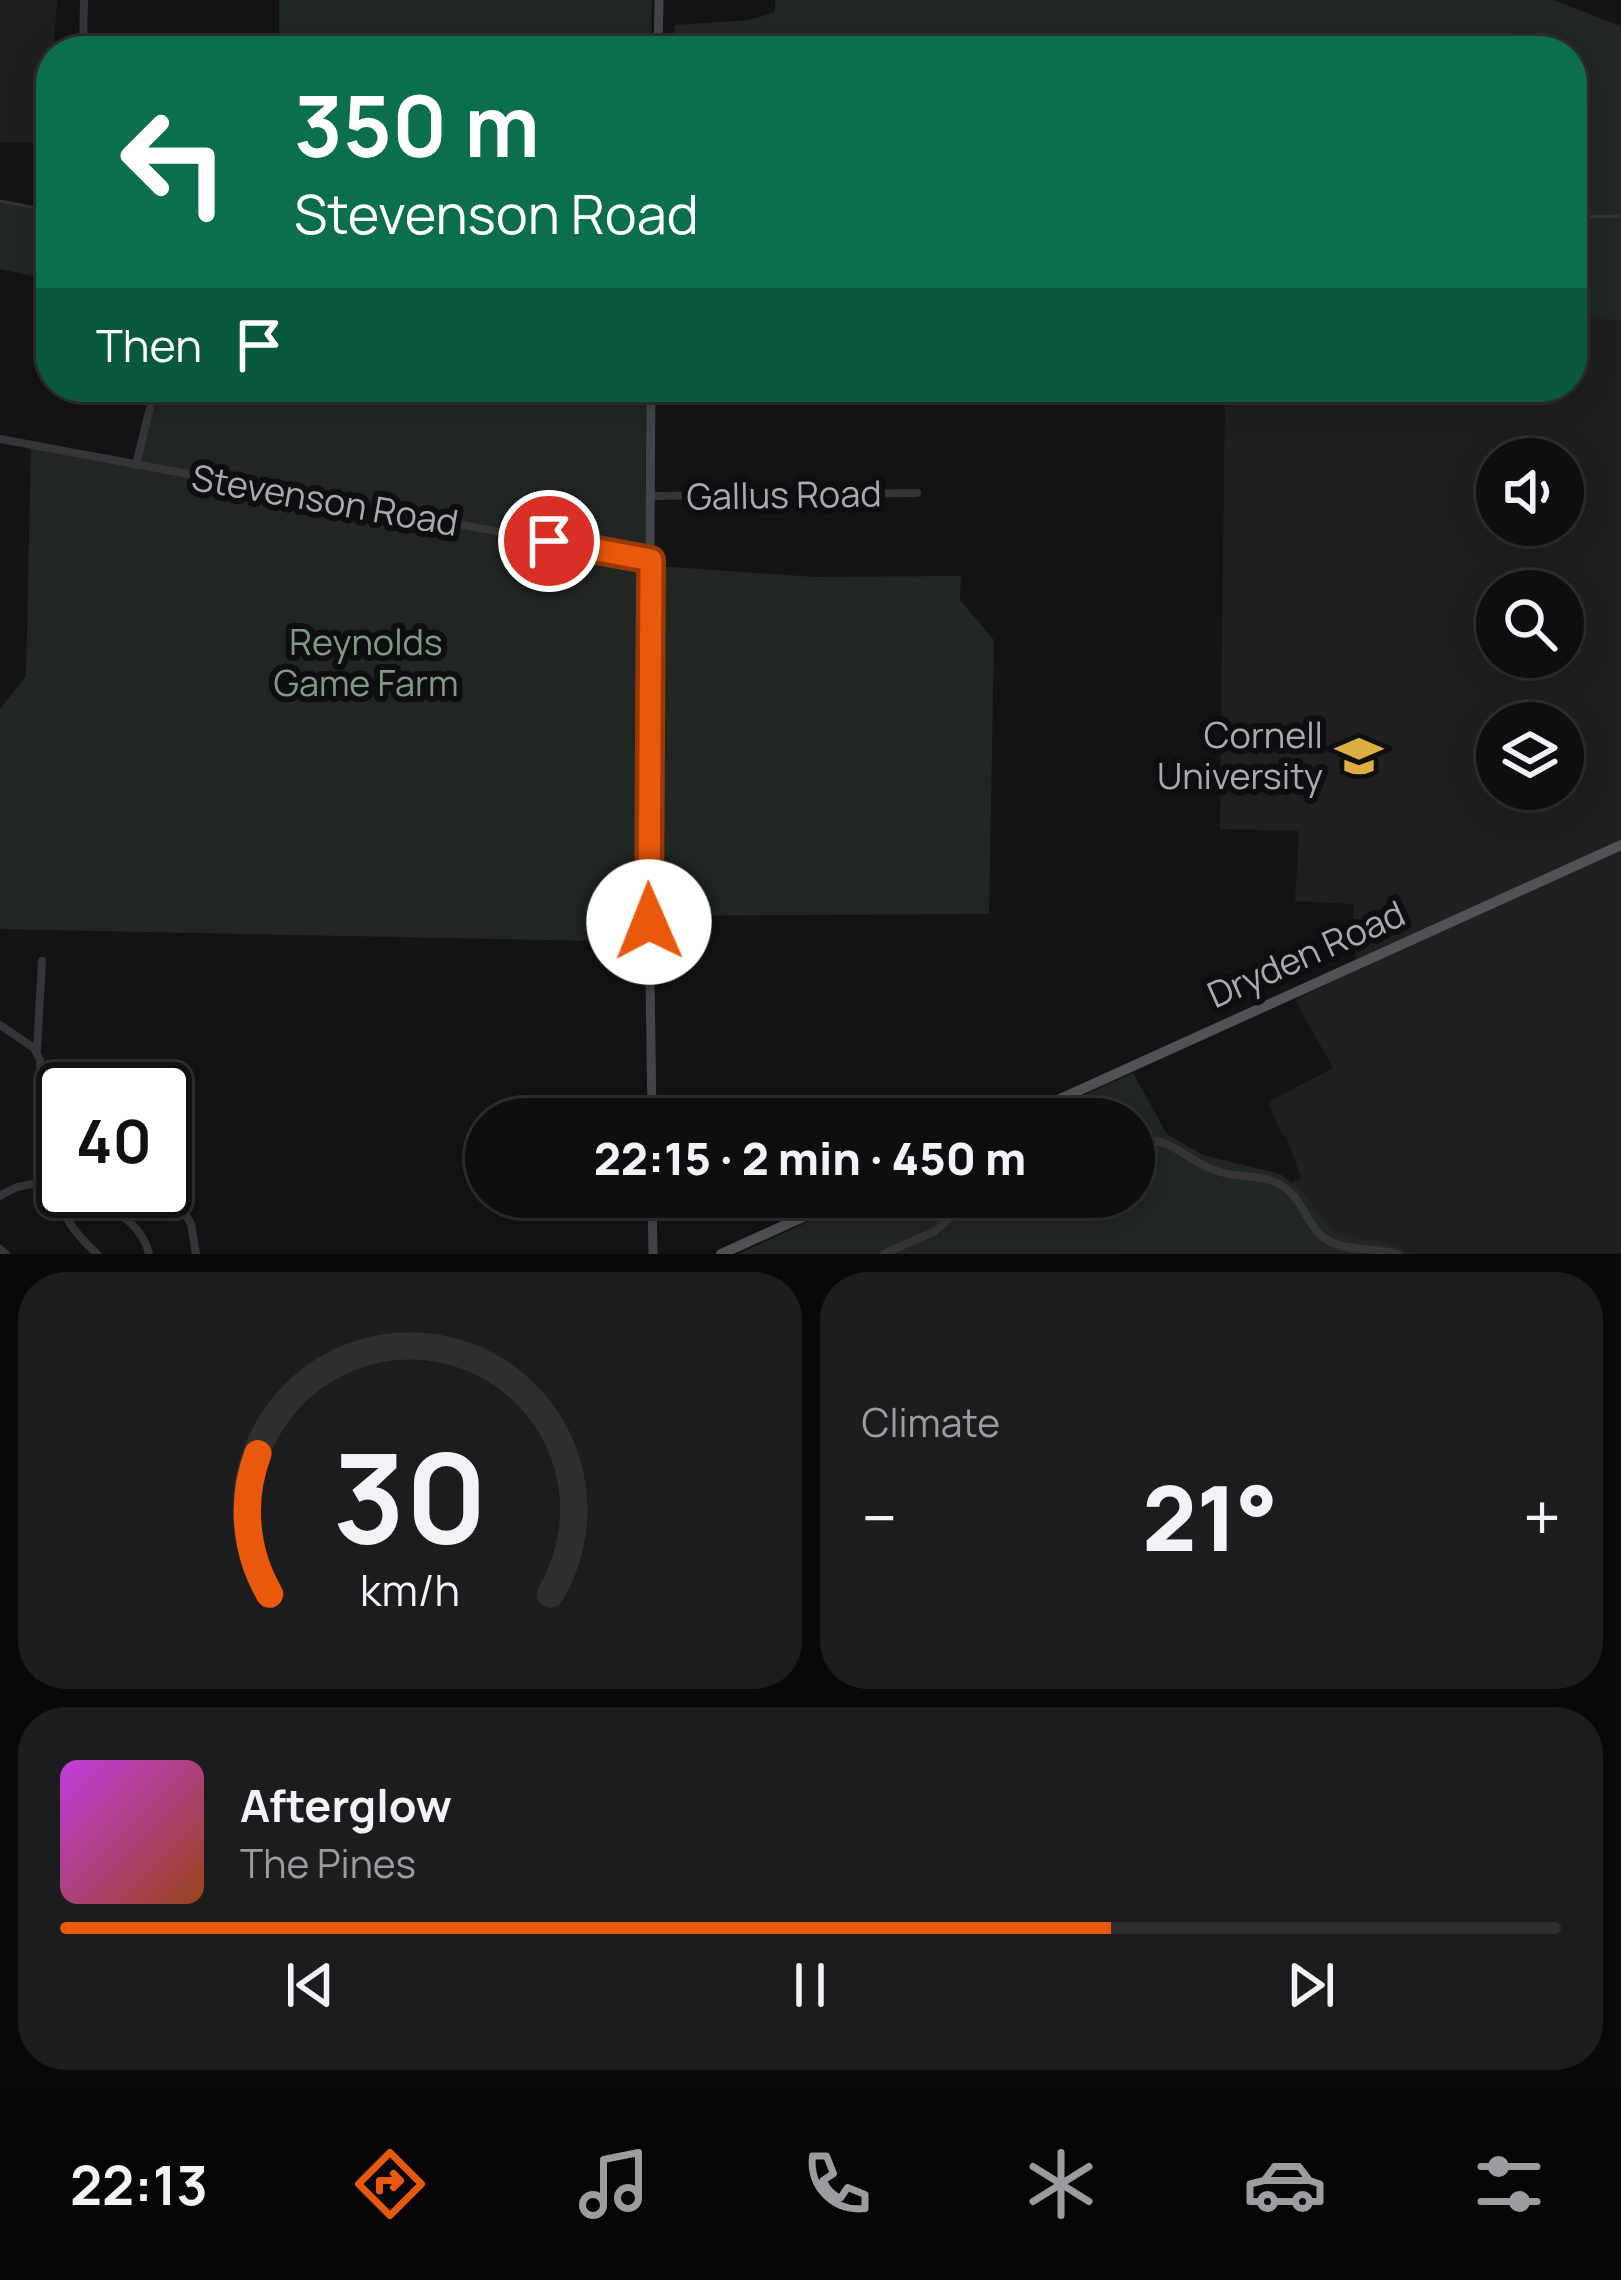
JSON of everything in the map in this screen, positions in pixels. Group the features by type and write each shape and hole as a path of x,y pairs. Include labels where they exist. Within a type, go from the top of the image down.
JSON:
{"main road":[{"name":"Dryden Road","path":"1062,1098 1621,845"},
{"path":"721,1254 801,1218"}],"street":[{"path":"83,36 84,0"},
{"path":"658,36 659,0"},
{"path":"136,465 151,402"},
{"path":"651,402 652,1098"},
{"name":"Stevenson Road","path":"0,439 651,560"},
{"name":"Gallus Road","path":"651,496 917,493"},
{"path":"37,1062 42,961"},
{"path":"0,1025 37,1052"},
{"path":"1155,1142 1176,1146 1212,1170 1261,1177 1283,1186 1316,1232 1333,1244 1398,1254"},
{"path":"0,1196 36,1183"},
{"path":"69,1218 97,1254"},
{"path":"122,1218 148,1245 149,1254"},
{"path":"187,1218 196,1254"},
{"path":"652,1218 653,1254"},
{"path":"884,1254 935,1231 950,1218"}],"shaded area":[{"path":"0,0 57,0 55,36 36,36 36,143 0,142"},
{"name":"Cornell University","path":"1587,308 1621,310 1621,1254 1407,1254 1326,1237 1286,1185 1301,1178 1268,1102 1333,1068 1295,1000 1356,970 1353,904 1295,901 1299,831 1220,829 1225,402 1587,402"}],"green space":[{"path":"279,0 652,0 651,36 279,36"},
{"path":"775,0 1553,0 1621,26 1621,321 1587,316 1587,36 673,36 675,25 749,20 775,12"},
{"path":"0,201 36,208 36,277 0,269"},
{"name":"Reynolds Game Farm","path":"152,402 646,402 643,942 0,929 0,709 26,676 31,442 136,461"},
{"path":"657,566 815,577 961,576 960,600 994,640 989,914 652,916"},
{"path":"1133,1073 1147,1098 1078,1098"},
{"path":"1155,1112 1167,1134 1203,1155 1280,1174 1301,1190 1330,1229 1356,1239 1380,1240 1414,1254 738,1254 816,1218 1155,1218"}],"waterway":[{"path":"0,201 36,208"},
{"path":"1587,217 1621,216"}],"place":[{"name":"Cornell University","path":"1359,756"}],"route":[{"path":"549,541 651,560 649,922"}]}
